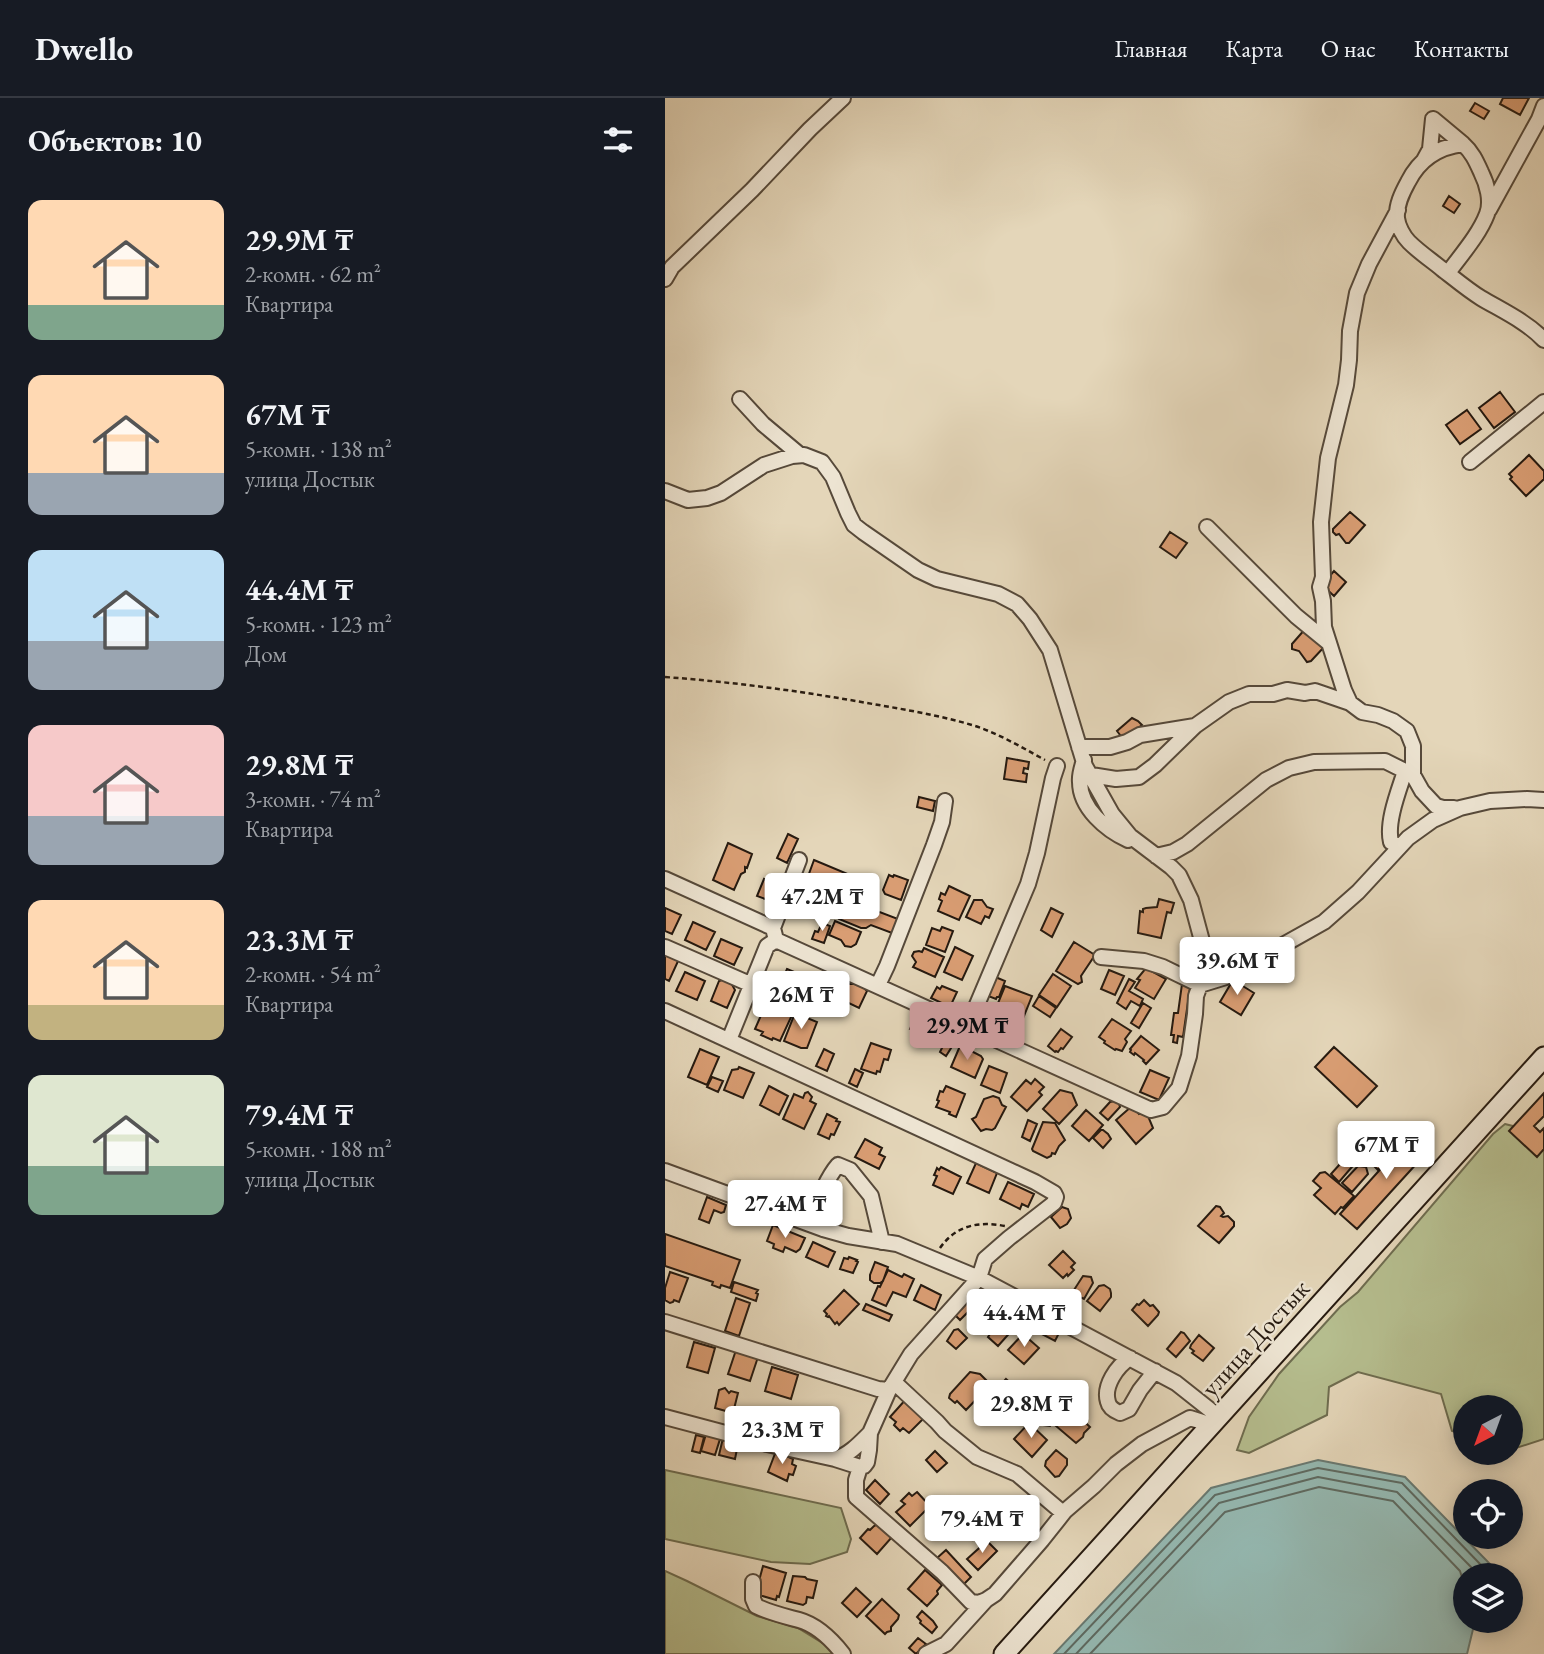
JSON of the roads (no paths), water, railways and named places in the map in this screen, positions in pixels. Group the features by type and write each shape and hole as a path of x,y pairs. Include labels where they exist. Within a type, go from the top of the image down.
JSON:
{"main road":[{"name":"улица Достык","path":"1004,1654 1212,1416 1544,1057"}],"street":[{"path":"665,279 672,267 843,98"},
{"path":"1448,274 1488,213 1544,107"},
{"path":"1488,213 1489,199 1485,179 1475,159 1463,144 1433,119 1430,149 1403,191 1397,218 1401,231 1407,240 1478,297 1534,329 1544,340"},
{"path":"1424,160 1442,150 1463,144"},
{"path":"1350,703 1324,627 1324,601 1320,587 1323,577 1321,522 1328,458 1346,385 1350,331 1357,293 1398,210"},
{"path":"740,399 763,424 800,455"},
{"path":"1470,462 1544,401"},
{"path":"665,491 688,500 707,498 721,493 764,465 804,455 822,461 833,477 848,513 863,532 918,570 937,579 998,594 1017,604 1030,618 1050,650 1090,775 1112,814 1130,836 1179,874 1191,900 1211,960 1224,966 1237,965 1263,956"},
{"path":"1207,527 1296,615 1329,643"},
{"path":"1090,775 1116,779 1139,777 1195,726 1230,702 1249,694 1273,694 1287,690 1305,693 1315,691 1350,703 1362,712 1393,721 1406,731 1413,746 1409,773 1391,822 1389,837 1391,842 1401,846"},
{"path":"1081,753 1111,747 1140,735 1195,726"},
{"path":"1081,753 1081,796 1090,811 1121,836 1151,852 1173,852 1187,844 1266,780 1289,768 1314,762 1385,761 1409,773 1436,806 1460,808"},
{"path":"968,1026 1028,884 1057,766"},
{"path":"1101,957 1144,961 1200,985 1226,976 1324,922 1358,892 1421,828 1445,814 1499,800 1544,800"},
{"path":"878,985 935,845 946,801"},
{"path":"729,1040 767,946 775,934 799,860"},
{"path":"665,879 878,985 1151,1110 1163,1107 1179,1088 1189,1056 1196,996 1200,985"},
{"path":"665,947 752,985"},
{"path":"1216,979 1224,966"},
{"path":"665,1011 1055,1193 1054,1203 985,1259 979,1278 911,1354 891,1386 870,1433 867,1462 860,1467 856,1480 856,1497 934,1564 971,1602 979,1603 995,1594 1063,1513 1116,1464 1133,1451 1189,1419 1212,1416"},
{"path":"823,1229 817,1206 838,1165 850,1170 871,1196 882,1242"},
{"path":"665,1171 823,1229 897,1244 979,1278 1177,1383 1212,1416"},
{"path":"665,1322 878,1389 891,1386"},
{"path":"1130,1358 1121,1363 1108,1387 1107,1401 1120,1413 1129,1409 1155,1371"},
{"path":"891,1386 977,1457 1017,1474 1063,1513"},
{"path":"665,1417 860,1467"},
{"path":"835,1459 850,1452 870,1433"},
{"path":"753,1582 753,1599 756,1606 810,1625 834,1643 843,1654"},
{"path":"926,1654 946,1644 986,1600"}],"water":[{"path":"1318,1460 1405,1477 1453,1526 1453,1549 1475,1549 1489,1563 1453,1563 1453,1633 1472,1633 1467,1654 1054,1654 1211,1488"}]}
